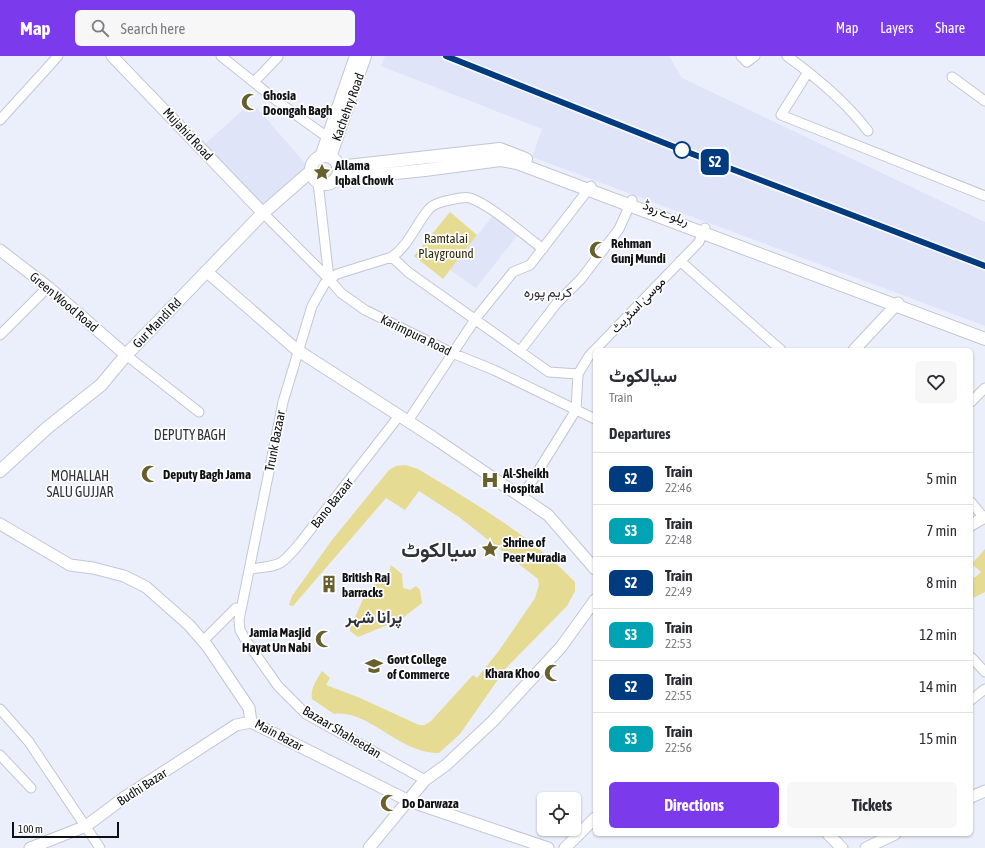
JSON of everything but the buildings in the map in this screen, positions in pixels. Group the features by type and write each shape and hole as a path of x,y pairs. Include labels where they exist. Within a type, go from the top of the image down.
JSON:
{"main road":[{"name":"Kachehry Road","path":"325,157 327,137 356,56"},
{"name":"Kachehry Road","path":"325,157 366,56"},
{"name":"ریلوے روڈ","path":"337,173 500,149 590,188 897,304 985,334"},
{"path":"325,157 334,160 337,173 327,184 318,182 314,179 311,171 314,162 325,157"},
{"name":"Gur Mandi Rd","path":"0,471 47,428 101,385 126,355 206,271 263,213 311,171"},
{"path":"897,304 985,339"}],"street":[{"path":"0,120 58,56"},
{"name":"Mujahid Road","path":"112,56 263,213"},
{"path":"221,56 327,137"},
{"path":"741,56 747,62 755,56"},
{"path":"788,56 808,72 858,118 868,131"},
{"path":"254,82 278,57"},
{"path":"808,72 781,115 985,196"},
{"path":"952,76 985,102"},
{"path":"318,182 329,279 337,274 392,257 404,246 431,207 436,204 462,198 470,199 495,213 543,249"},
{"name":"Bano Bazaar","path":"250,569 279,565 284,561 404,419 476,318 513,272 530,265 590,188"},
{"path":"520,351 557,303 586,273 619,228 631,203"},
{"name":"Karimpura Road","path":"263,213 341,293 365,310 452,353 494,370 593,418"},
{"name":"موسیٰ اسٹریٹ","path":"597,348 699,242 704,231"},
{"name":"Green Wood Road","path":"0,250 48,287 126,355"},
{"path":"392,257 408,272 476,318 550,372 578,374"},
{"path":"680,261 779,348"},
{"path":"206,271 297,350 548,515 593,567"},
{"name":"Trunk Bazaar","path":"240,610 250,569 283,402 297,350 312,306 317,295 329,279"},
{"path":"0,335 48,287"},
{"path":"856,348 897,304"},
{"name":"موسیٰ اسٹریٹ","path":"576,410 578,374 593,352"},
{"path":"126,355 198,412"},
{"path":"973,400 985,388"},
{"path":"522,497 576,410"},
{"path":"973,504 984,517 973,524"},
{"name":"Main Bazar","path":"0,524 70,565 93,568 124,576 146,587 190,625 203,641 249,708 251,722 409,801 548,848"},
{"path":"369,848 425,780 446,766 493,721 561,647 593,603"},
{"path":"203,641 236,608 240,610"},
{"name":"Bazaar Shaheedan","path":"240,610 240,630 245,639 278,686 306,714 425,780"},
{"path":"973,659 985,672"},
{"path":"973,699 985,690"},
{"path":"0,709 29,742 100,848"},
{"name":"Budhi Bazar","path":"30,848 86,826 125,797 236,725 251,722"},
{"path":"0,755 31,788"},
{"path":"973,796 985,791"},
{"path":"565,848 593,820"},
{"path":"830,836 842,848"},
{"path":"866,848 891,836"}],"shaded area":[{"path":"385,56 669,56 682,78 985,222 985,326 532,157 542,129 381,66"},
{"path":"249,104 255,109 257,108 310,169 263,210 202,147"},
{"path":"495,213 520,232 476,288 450,270"}],"green space":[{"name":"Ramtalai Playground","path":"450,212 477,235 443,279 414,256"},
{"path":"405,465 418,469 501,521 539,549 575,582 575,591 567,606 506,668 460,734 439,753 411,747 360,718 347,714 334,714 312,699 312,692 316,681 322,671 330,678 326,685 360,698 419,725 425,725 431,721 473,675 477,678 498,652 535,598 539,585 538,579 459,517 419,491 405,510 386,498 293,606 289,605 292,596 332,540 389,470 396,466"},
{"path":"985,549 985,592 973,598 973,577 981,572 973,565 973,563"},
{"path":"391,565 402,574 403,588 410,590 416,586 420,590 422,603 400,620 358,637 350,631 350,628 365,595 373,585 387,580"}],"railway":[{"path":"446,56 682,150 985,266"}],"train":[{"name":"S2","path":"446,56 682,150 985,266"}],"place":[{"name":"Ghosia Doongah Bagh","path":"250,102"},
{"name":"Allama Iqbal Chowk","path":"322,172"},
{"name":"Rehman Gunj Mundi","path":"598,250"},
{"name":"Deputy Bagh Jama","path":"150,474"},
{"name":"Al-Sheikh Hospital","path":"490,480"},
{"name":"Shrine of Peer Muradia","path":"490,549"},
{"name":"British Raj barracks","path":"329,584"},
{"name":"Jamia Masjid Hayat Un Nabi","path":"324,639"},
{"name":"Govt College of Commerce","path":"374,666"},
{"name":"Khara Khoo","path":"553,673"},
{"name":"Do Darwaza","path":"389,803"}],"district":[{"name":"کریم پورہ","path":"548,292"},
{"name":"DEPUTY BAGH","path":"190,435"},
{"name":"MOHALLAH SALU GUJJAR","path":"80,484"},
{"name":"سیالکوٹ","path":"439,549"},
{"name":"پرانا شہر","path":"374,617"}]}
